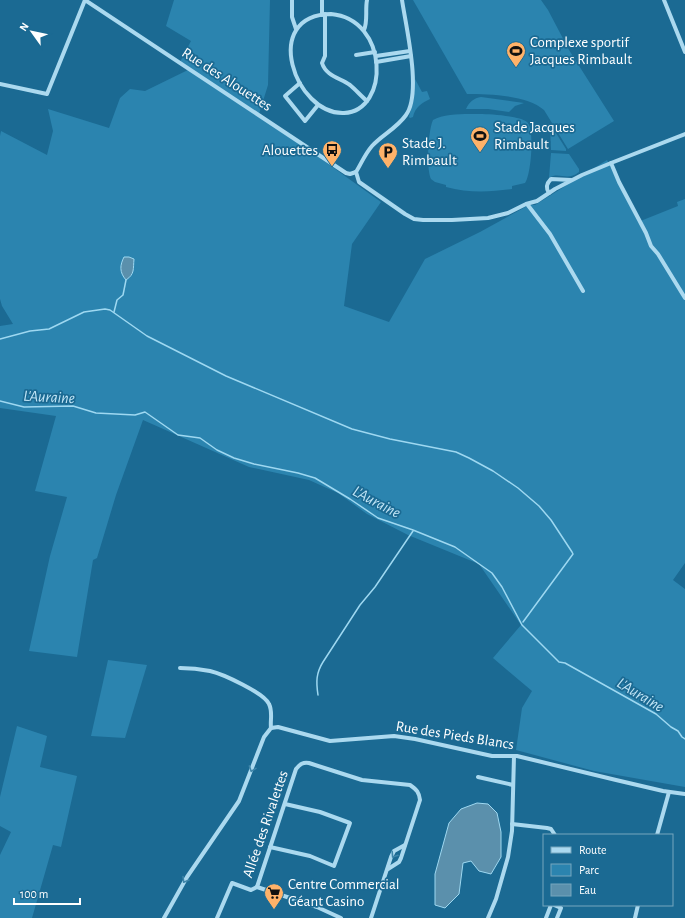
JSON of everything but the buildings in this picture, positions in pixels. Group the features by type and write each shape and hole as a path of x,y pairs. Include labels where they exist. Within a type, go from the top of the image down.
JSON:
{"street":[{"path":"0,84 47,94 85,0"},
{"name":"Rue des Alouettes","path":"85,0 346,173 350,174 356,172"},
{"path":"292,0 292,17 296,29"},
{"path":"322,0 324,14 325,56 322,63 324,69 350,85 367,101"},
{"path":"364,30 366,25 365,8 367,0"},
{"path":"402,0 411,56 412,93 409,110 401,120 371,147 356,172 359,182 405,214 419,220 452,220 488,218 508,213 537,201 572,180 685,134"},
{"path":"664,0 685,50"},
{"path":"324,14 344,16 364,30 370,39 376,62 374,88 367,101 353,111 344,113 329,111 318,105 309,96 300,83 292,66 292,40 296,29 307,20 324,14"},
{"path":"356,55 410,51"},
{"path":"376,62 411,56"},
{"path":"300,83 285,96 305,121 318,105"},
{"path":"611,163 651,246 658,254 685,298"},
{"path":"549,193 546,186 551,179 572,180"},
{"path":"527,204 550,234 583,291"},
{"path":"164,918 187,877 239,801 264,736 271,728 270,706 263,697 245,686 220,674 191,668 180,668"},
{"name":"Rue des Pieds Blancs","path":"271,728 284,728 330,742 394,736 415,739 492,756 514,756 669,792 685,794"},
{"path":"488,918 496,899 510,851 514,756"},
{"name":"Allée des Rivalettes","path":"217,918 232,884 251,890 257,888 296,769 304,762 362,780 410,785 419,793 420,800 401,858 399,862 388,869"},
{"path":"478,777 513,785"},
{"path":"657,834 669,792"},
{"path":"270,847 310,856 334,866 350,823 320,812 285,804"},
{"path":"512,824 547,828 551,829 554,834"},
{"name":"Allée des Rivalettes","path":"371,918 391,857 394,851 405,845"},
{"path":"257,888 316,907 341,918"},
{"path":"546,918 552,906"},
{"path":"555,906 561,908 557,918"},
{"path":"635,918 638,906"}],"green space":[{"path":"174,0 270,0 268,85 259,114 381,202 352,244 344,306 389,322 425,259 480,232 529,205 535,205 607,160 638,222 678,206 677,202 685,199 685,563 673,580 685,589 685,787 594,771 516,750 522,708 532,691 493,658 521,625 479,564 408,535 367,514 338,493 309,480 249,467 143,420 116,495 97,558 93,560 77,657 29,651 50,556 67,497 35,491 56,416 0,408 0,326 13,324 2,306 0,299 1,131 47,155 53,131 48,109 109,128 120,98 130,89 145,91 190,69 180,62 191,41 166,26"},
{"name":"Complexe sportif Jacques Rimbault","path":"413,0 541,0 548,10 569,50 614,121 568,149 544,110 537,105 518,98 507,96 467,94"},
{"path":"415,79 422,92 427,91 430,99 419,106 413,117 410,118 409,117 413,101"},
{"path":"481,97 524,103 515,106 509,112 488,109 466,109 472,101"},
{"name":"Stade Jacques Rimbault","path":"480,114 518,118 527,122 531,133 531,152 529,171 525,183 512,186 512,189 471,191 446,187 446,185 435,182 431,179 428,167 428,150 433,120 449,115"},
{"path":"551,125 566,149 566,151 551,150"},
{"path":"551,153 569,154 579,169 579,172 571,176 553,176 549,178"},
{"path":"108,660 147,665 125,738 91,736"},
{"path":"17,726 47,736 40,767 77,776 61,847 53,845 32,918 0,918 0,855 11,832 0,826 0,797"}],"water":[{"path":"124,257 134,259 132,273 126,280 122,274 121,268"},
{"path":"477,803 488,804 497,813 501,832 501,857 491,874 479,871 471,861 463,863 459,894 445,908 435,905 435,874 449,823 461,809"}],"waterway":[{"path":"114,312 117,300 123,295 126,280"},
{"path":"0,339 30,331 49,329 84,312 105,309 110,310 147,336 226,376 352,429 390,439 456,452 469,458 493,471 518,488 539,506 551,520 573,554 523,622"},
{"name":"L'Auraine","path":"0,401 24,407 73,406 96,413 135,415 145,412 178,435 200,438 217,450 234,458 315,478 378,518 455,547 492,573 502,587 522,625 559,662 565,663 656,714 678,731 685,739"},
{"path":"318,695 317,678 323,662 360,605 375,587 413,531"}],"place":[{"name":"Complexe sportif Jacques Rimbault","path":"516,68"},
{"name":"Stade Jacques Rimbault","path":"480,153"},
{"name":"Alouettes","path":"332,167"},
{"name":"Stade J. Rimbault","path":"388,169"},
{"name":"Centre Commercial Géant Casino","path":"274,910"}]}
